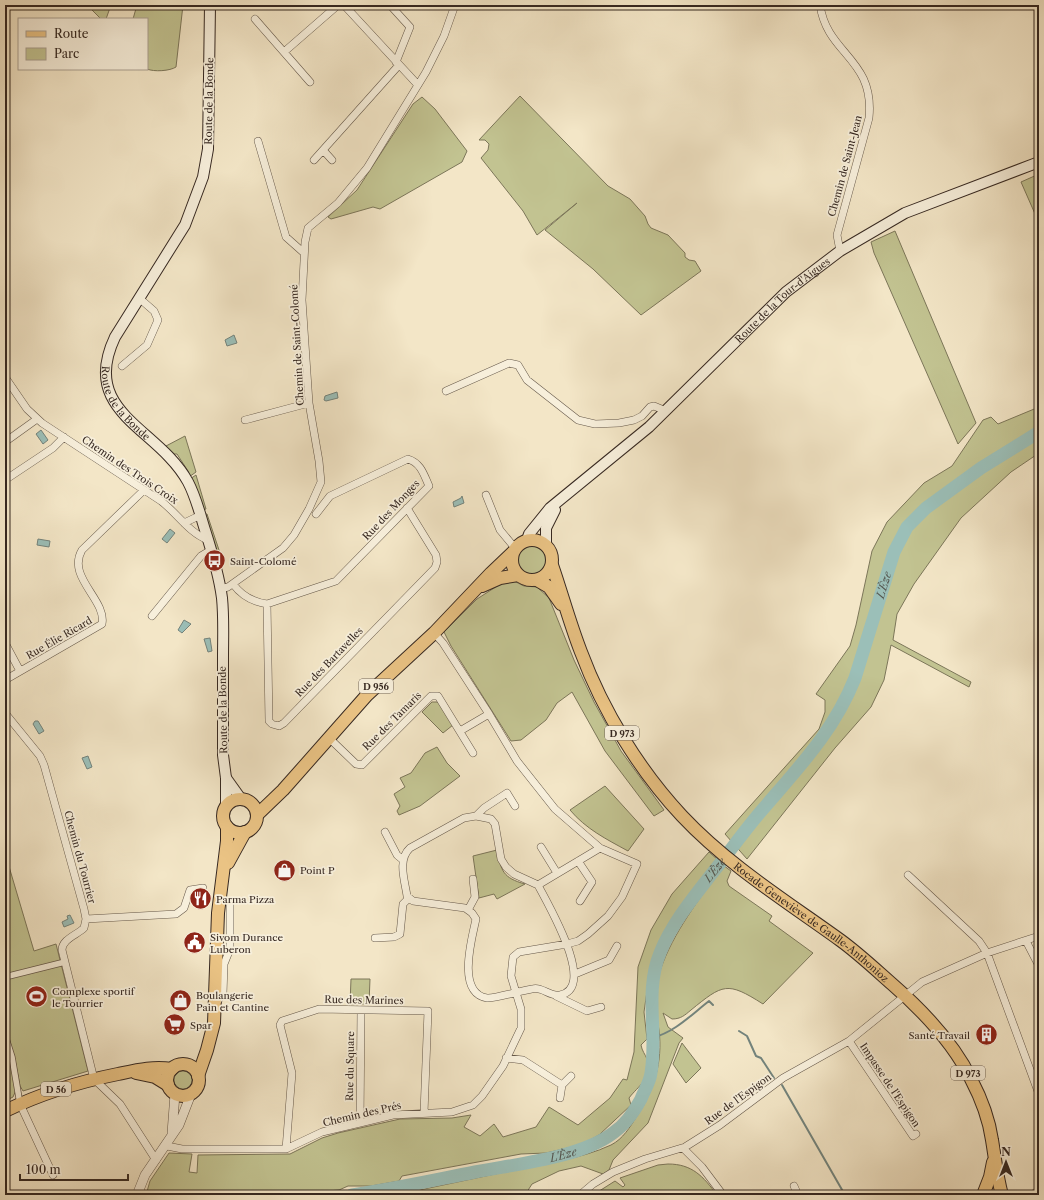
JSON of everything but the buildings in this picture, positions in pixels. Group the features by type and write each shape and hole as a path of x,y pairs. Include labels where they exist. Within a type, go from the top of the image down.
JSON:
{"main road":[{"name":"Route de la Bonde","path":"210,6 208,149 203,177 185,225 139,298 109,350 105,364 109,390 116,406 125,417 161,448 177,466 191,488 201,515 220,589 223,626 223,755 226,778 226,806"},
{"name":"Route de la Tour-d'Aigues","path":"527,540 529,534 550,508 637,438 775,302 806,276 840,251 905,213 1039,162"},
{"name":"Route de la Tour-d'Aigues","path":"546,545 546,528 564,496"},
{"path":"534,539 546,545 552,554 552,565 546,574 537,580 527,580 518,575 512,565 514,551 527,540 534,539"},
{"name":"D 956","path":"256,815 283,790 375,686 434,633 514,551"},
{"name":"Rocade Geneviève de Gaulle-Anthonioz","path":"552,565 566,611 594,682 630,747 663,794 705,838 750,875 869,963 902,992 936,1027 961,1061 971,1078 988,1123 1002,1195"},
{"name":"D 956","path":"476,590 500,578 518,575"},
{"name":"Rocade Geneviève de Gaulle-Anthonioz","path":"537,580 554,592 566,611"},
{"name":"Route de la Bonde","path":"226,778 246,801"},
{"name":"D 956","path":"246,801 270,797 283,790"},
{"path":"121,1074 135,1073 148,1076 180,1096 191,1094 198,1086 198,1076 214,1023 218,913 223,873 228,841 227,827 223,814 226,806 230,802 246,801 256,811 255,824 245,832 223,873"},
{"path":"227,827 235,832 245,832"},
{"path":"171,1089 167,1079 178,1067 198,1056 209,1042"},
{"path":"94,1079 151,1068 178,1067 192,1068 198,1076"},
{"name":"D 56","path":"5,1111 66,1086 94,1079"},
{"name":"Rocade Geneviève de Gaulle-Anthonioz","path":"983,1195 990,1177 994,1157"}],"street":[{"path":"284,52 338,5"},
{"path":"344,5 418,85"},
{"path":"314,160 397,63 410,28 390,5"},
{"name":"Chemin de Saint-Colomé","path":"220,589 233,584 283,548 298,529 321,482 309,403 302,300 304,252 308,228 338,204 367,168 418,85 444,36 455,5"},
{"name":"Chemin de Saint-Jean","path":"820,5 821,14 829,33 862,73 868,86 870,101 870,118 837,235 840,251"},
{"path":"255,19 310,82"},
{"path":"258,141 286,237 304,252"},
{"path":"323,150 332,160"},
{"path":"122,366 147,345 158,320 154,311 139,298"},
{"path":"446,391 514,363 518,365 527,380 578,420 595,424 619,423 634,420 642,416 650,407 654,406 666,411"},
{"name":"Chemin des Trois Croix","path":"5,377 27,409 37,419 173,510 197,536 209,545"},
{"path":"245,420 309,403"},
{"path":"5,442 37,419"},
{"path":"5,480 53,448 64,437"},
{"name":"Rue des Monges","path":"267,604 336,581 429,486 415,461 408,459 330,496 316,514"},
{"name":"Rue Élie Ricard","path":"5,680 102,624 102,614 79,571 78,556 82,550 144,490"},
{"path":"486,495 500,530 514,551"},
{"name":"Rue des Bartavelles","path":"267,604 269,721 272,724 279,726 284,723 435,568 437,562 436,555 407,508"},
{"path":"184,523 201,515"},
{"path":"152,616 209,545"},
{"path":"233,584 239,591 249,598 257,602 267,604"},
{"path":"434,633 443,643 489,714 517,761 555,809 600,848 538,885"},
{"path":"5,643 20,671"},
{"name":"Rue des Tamaris","path":"329,738 356,764 362,765 434,694 438,696 473,753"},
{"name":"Chemin du Tourrier","path":"5,713 40,756 44,765 86,918 84,928 62,945 94,1079"},
{"path":"460,731 489,714"},
{"path":"476,816 484,808 507,793 515,806"},
{"path":"554,995 561,995 570,990 574,983 575,974 567,944 538,885 515,875 506,867 501,859 495,824 490,819 476,816 464,818 405,852 403,860 407,896 409,898 413,901 468,910 476,919 467,960 472,986 479,994 488,998 537,987 587,1011 601,1006"},
{"path":"385,832 397,855 403,860"},
{"path":"541,847 557,874"},
{"name":"Chemin des Prés","path":"169,1142 182,1149 286,1149 322,1132 393,1115 452,1112 473,1105 482,1096 506,1058 522,1028 521,1009 511,976 511,965 514,956 519,952 578,941 608,916 622,897 637,864 600,848"},
{"path":"578,861 592,882 580,900"},
{"path":"908,874 979,941 986,953 1039,1094"},
{"path":"468,910 475,897 473,879"},
{"path":"86,918 176,914 184,908 190,890 203,888"},
{"path":"376,938 394,937 400,934 403,904 409,898"},
{"path":"215,1004 223,994 224,964 230,949 230,905"},
{"name":"Rue de l'Espigon","path":"580,1195 593,1184 613,1172 645,1159 683,1148 720,1125 783,1078 849,1041 897,1000 922,982 986,953 1039,936"},
{"path":"1026,940 1039,966"},
{"path":"575,974 609,960 617,946"},
{"path":"5,977 65,962"},
{"name":"Rue des Marines","path":"286,1149 292,1073 280,1025 282,1021 319,1009 428,1011 424,1113"},
{"name":"Rue du Square","path":"360,1123 361,1010"},
{"path":"5,1035 12,1057 20,1104 52,1175"},
{"name":"Impasse de l'Espigon","path":"849,1041 913,1136 916,1134"},
{"path":"506,1058 523,1060 562,1085"},
{"path":"560,1098 562,1085 571,1076"},
{"path":"94,1079 120,1104 156,1160"},
{"path":"169,1142 174,1117 171,1089"},
{"path":"137,1195 145,1175 169,1142 183,1117 191,1094"},
{"path":"683,1148 702,1167 723,1195"},
{"path":"794,1186 798,1195"},
{"path":"1032,1195 1039,1190"}],"green space":[{"path":"87,5 111,5 106,18 100,18"},
{"path":"137,5 183,5 176,67 162,71 148,69 148,18 133,18"},
{"path":"520,96 608,186 630,199 645,216 651,228 668,235 685,253 685,257 689,260 695,261 701,271 641,315 593,269 545,230 577,203 537,235 523,211 481,158 488,150 489,144 485,140 479,140"},
{"path":"422,97 435,109 467,151 462,162 380,209 373,207 331,219 328,217 357,190 413,104"},
{"path":"1039,174 1039,223 1021,182"},
{"path":"895,231 976,423 958,444 874,253 871,242"},
{"path":"1039,407 1039,453 1011,472 961,518 914,584 897,614 893,640 971,682 969,687 891,645 884,680 871,707 835,748 747,859 725,834 819,729 825,712 825,700 816,694 850,646 872,551 887,522 924,483 952,466 983,420 991,417 998,424"},
{"path":"185,436 196,472 189,477 188,471 177,454 172,454 166,446"},
{"path":"196,475 206,509 203,510 190,479"},
{"path":"205,514 207,514 223,562 219,567"},
{"path":"532,545 538,546 546,554 546,566 538,574 532,575 526,574 518,566 517,560 518,554 526,546"},
{"path":"505,581 514,581 524,586 537,587 549,598 574,660 594,702 621,751 664,810 654,816 605,751 572,692 557,703 546,720 521,740 511,741 451,646 444,632 477,599"},
{"path":"432,702 438,702 453,725 443,733 422,712"},
{"path":"437,747 447,763 460,776 420,806 399,815 397,811 400,806 394,794 405,787 400,778 411,773 425,753"},
{"path":"605,786 644,829 628,851 604,838 583,823 570,810"},
{"path":"497,850 504,873 512,879 525,884 497,899 494,894 479,898 473,856"},
{"path":"709,852 718,860 671,924 657,948 649,977 644,1012 647,1039 641,1045 649,1065 649,1071 644,1081 629,1098 631,1105 599,1135 581,1145 546,1153 521,1154 402,1176 399,1181 371,1186 348,1186 339,1190 281,1195 146,1195 150,1181 169,1153 192,1154 189,1172 197,1173 198,1155 290,1154 322,1138 400,1119 452,1118 471,1115 464,1127 480,1136 494,1124 503,1137 536,1127 549,1107 578,1125 610,1098 623,1079 627,1080 634,1052 638,967 651,930 672,894"},
{"name":"Complexe sportif le Tourrier","path":"5,853 34,951 56,944 88,1071 23,1091 20,1086 14,1055 5,1029"},
{"path":"723,865 731,871 727,881 729,886 772,916 769,921 813,953 763,1004 741,992 733,989 726,989 711,995 685,1015 675,1019 672,1019 663,1013 668,1027 683,1038 679,1043 648,1123 613,1160 609,1170 603,1174 581,1166 559,1171 532,1184 525,1195 396,1195 588,1154 611,1145 623,1136 643,1106 656,1075 660,1053 660,1042 654,995 657,980 665,957 696,903"},
{"path":"351,979 370,979 369,1004 350,1004"},
{"path":"682,1043 701,1068 686,1083 673,1064"},
{"path":"8,1063 11,1065 16,1090 13,1097 5,1101 5,1095 7,1092 5,1064"},
{"path":"183,1071 189,1074 192,1080 189,1086 183,1089 177,1086 174,1080 177,1074"},
{"path":"668,1164 684,1166 696,1172 707,1182 717,1195 593,1195 615,1181 623,1187 625,1185 620,1178 658,1165"}],"water":[{"path":"234,335 237,343 227,346 225,340"},
{"path":"337,392 338,398 326,401 324,400 325,396"},
{"path":"41,430 48,440 43,444 36,434"},
{"path":"462,496 464,503 454,507 453,502"},
{"path":"170,529 175,533 167,543 162,539"},
{"path":"38,539 50,541 49,547 37,545"},
{"path":"184,620 191,624 182,633 178,630"},
{"path":"210,638 212,651 208,652 204,639"},
{"path":"35,721 38,721 44,731 39,734 33,724"},
{"path":"88,756 92,767 87,769 82,758"},
{"path":"70,915 74,923 64,927 62,922 68,919 67,916"}],"waterway":[{"name":"L'Èze","path":"352,1195 528,1163 566,1154 599,1142 617,1130 625,1122 641,1099 650,1076 653,1058 653,983 655,968 660,953 676,922 696,894 756,817 815,748 837,715 855,678 894,552 907,527 926,508 981,468 1039,432"},
{"path":"652,1038 668,1032 709,1001 713,1005"},
{"path":"739,1031 747,1036 756,1056 761,1058 774,1078"},
{"path":"782,1085 845,1195"}],"place":[{"name":"Saint-Colomé","path":"214,561"},
{"name":"Point P","path":"285,870"},
{"name":"Parma Pizza","path":"200,899"},
{"name":"Sivom Durance Luberon","path":"195,943"},
{"name":"Complexe sportif le Tourrier","path":"37,997"},
{"name":"Boulangerie Pain et Cantine","path":"181,1001"},
{"name":"Spar","path":"174,1025"},
{"name":"Santé Travail","path":"986,1035"}]}
